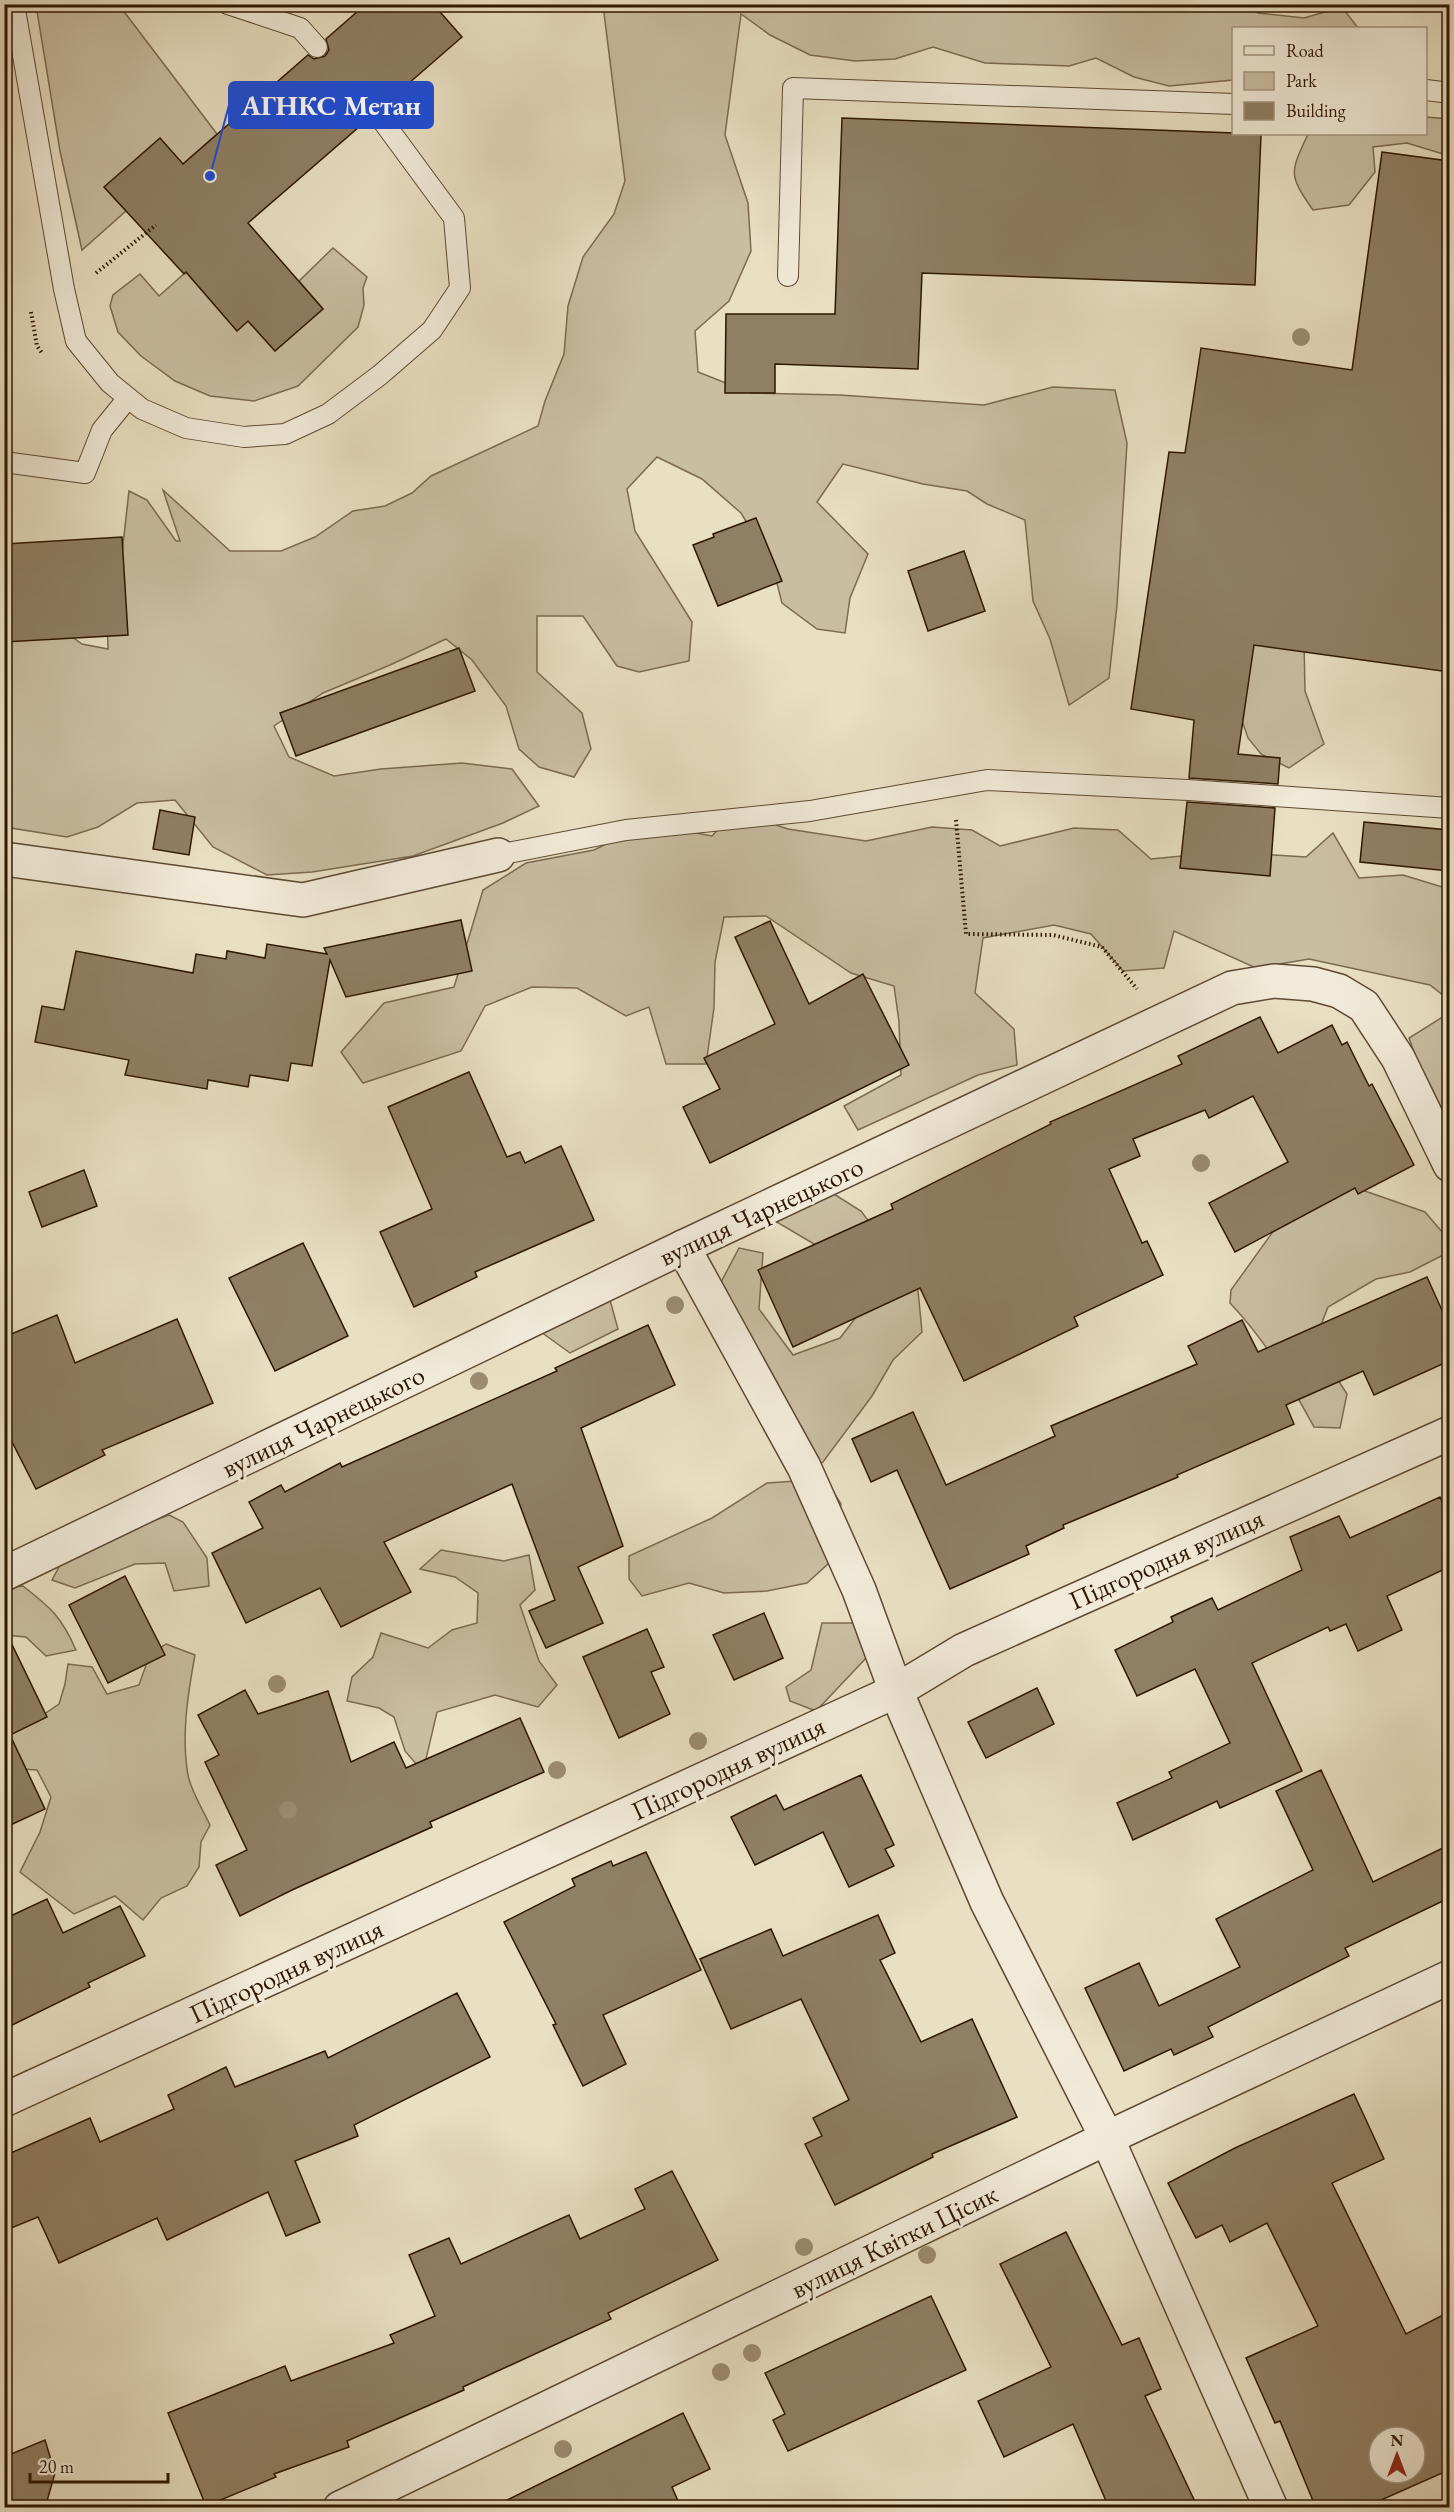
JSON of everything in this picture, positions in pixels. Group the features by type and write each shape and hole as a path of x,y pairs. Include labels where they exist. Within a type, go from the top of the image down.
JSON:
{"street":[{"path":"4,859 303,900 498,855"},
{"name":"вулиця Чарнецького","path":"4,1574 683,1247 1232,988 1274,981 1313,984 1339,992 1364,1006 1398,1058 1449,1165"},
{"path":"683,1247 804,1467 859,1590 896,1691 987,1902 1107,2138 1271,2508"},
{"name":"Підгородня вулиця","path":"4,2100 896,1691 964,1650 1449,1433"},
{"name":"вулиця Квітки Цісик","path":"340,2508 1107,2138 1449,1977"}],"lane":[{"path":"14,4 64,288 76,341 110,382 128,398 142,409 186,428 244,437 285,434 328,414 380,375 432,330 460,288 454,218 376,112"},
{"path":"228,4 300,28 317,47"},
{"path":"788,276 793,88 1232,104"},
{"path":"1427,90 1449,93"},
{"path":"4,462 85,474 102,430 128,398"},
{"path":"498,855 626,830 810,811 987,780 1188,790 1449,808"}],"path":[{"path":"92,276 156,225"},
{"path":"953,786 966,934 1053,935 1102,947 1162,1021"}],"green space":[{"path":"1245,4 1258,13 1304,18 1342,7 1357,27 1232,27 1232,80 1169,86 1134,77 1096,58 1069,66 985,63 933,47 895,59 855,61 810,55 770,35 741,14 725,135 748,203 751,251 729,301 695,331 698,372 751,393 840,395 984,405 1053,387 1115,390 1127,443 1117,605 1109,678 1069,705 1050,639 1033,601 1025,520 987,504 967,491 923,484 843,464 817,502 868,554 850,598 845,633 817,629 782,603 772,564 741,513 702,479 657,457 627,489 635,531 692,622 689,661 639,672 617,666 583,616 537,616 537,672 582,713 591,749 574,777 539,767 519,749 506,706 472,660 446,639 323,693 274,726 289,757 334,776 381,769 462,763 512,769 539,806 503,823 413,856 312,872 267,875 213,847 175,800 137,803 98,827 67,837 5,827 5,616 46,618 82,644 108,649 107,611 121,562 129,491 147,500 176,541 180,541 163,490 230,551 281,551 315,537 353,511 385,506 412,493 431,476 538,426 545,401 564,354 568,306 583,257 614,214 625,181 603,5"},
{"path":"36,5 119,5 217,134 183,164 105,187 126,211 82,250 60,151"},
{"path":"1427,117 1449,119 1449,153 1443,154 1407,143 1373,147 1375,172 1349,205 1313,210 1299,188 1294,173 1308,135 1427,135"},
{"path":"333,248 367,277 363,288 364,305 358,327 298,386 254,401 210,396 175,381 141,356 118,332 110,306 113,295 140,274 159,296 186,272 237,331 248,321 275,351 323,309 299,281"},
{"path":"1250,608 1304,641 1305,691 1324,744 1289,768 1261,754 1248,738 1241,718"},
{"path":"735,811 788,829 866,841 932,827 972,830 1000,846 1074,828 1118,830 1151,859 1223,852 1306,857 1333,833 1359,878 1403,875 1449,889 1449,1000 1430,985 1309,959 1256,968 1174,931 1164,968 1123,971 1091,934 1054,925 983,938 975,993 1014,1029 1017,1065 978,1075 858,1130 844,1106 901,1075 899,1022 894,986 851,973 766,916 724,917 715,962 714,1008 706,1064 666,1064 649,1007 626,1016 577,988 532,987 485,1006 461,1051 363,1083 341,1052 384,1003 454,987 483,890 526,863 594,850 647,824 712,836"},
{"path":"1449,1013 1449,1126 1432,1102 1409,1038"},
{"path":"1342,1183 1425,1212 1449,1240 1449,1252 1410,1272 1376,1279 1328,1307 1314,1343 1347,1394 1340,1428 1314,1427 1276,1362 1255,1332 1230,1303 1231,1290 1277,1226"},
{"path":"826,1189 861,1211 877,1232 916,1270 922,1332 893,1360 872,1396 823,1462 813,1468 719,1286 739,1248 763,1253 759,1309 793,1355 840,1338 867,1303 853,1257 814,1244 775,1221"},
{"path":"610,1300 618,1329 570,1353 541,1332"},
{"path":"825,1479 841,1504 829,1563 807,1583 767,1591 724,1593 689,1583 642,1596 629,1579 629,1556 712,1518 767,1483"},
{"path":"169,1515 183,1522 207,1558 209,1586 174,1591 165,1563 135,1564 75,1588 52,1580 67,1552"},
{"path":"441,1550 504,1561 529,1555 535,1590 520,1605 539,1661 557,1685 538,1707 495,1695 437,1712 423,1772 405,1751 394,1717 379,1708 347,1701 352,1677 373,1657 381,1633 428,1648 452,1630 477,1623 478,1593 455,1577 420,1569"},
{"path":"23,1586 54,1613 76,1650 46,1656 26,1637 5,1635 5,1588"},
{"path":"822,1623 858,1623 867,1657 816,1711 790,1701 786,1687 811,1670"},
{"path":"166,1644 195,1655 186,1715 186,1760 192,1787 210,1825 201,1842 199,1867 187,1886 161,1898 143,1920 115,1896 74,1914 20,1872 40,1832 51,1797 37,1770 5,1768 4,1722 31,1723 59,1704 68,1664 92,1667 107,1694 139,1685 150,1654"}],"building":[{"path":"366,4 433,4 462,37 385,104 375,100 368,103 364,113 367,120 248,223 323,309 275,351 248,321 237,331 186,272 184,274 104,187 160,138 183,164 308,55 314,59 325,56 329,50 326,39"},
{"path":"842,118 1261,135 1255,285 922,273 918,369 775,364 775,393 725,393 726,314 835,314"},
{"path":"1382,152 1449,161 1449,672 1254,645 1238,754 1280,758 1278,784 1189,778 1194,720 1131,709 1169,452 1185,453 1201,348 1352,370"},
{"path":"756,518 782,581 718,606 693,545 714,537 713,534"},
{"path":"122,537 128,635 4,642 4,544"},
{"path":"964,551 985,611 928,631 908,571"},
{"path":"459,648 475,691 296,756 280,713"},
{"path":"1187,802 1275,808 1270,876 1180,868"},
{"path":"160,810 195,817 189,855 153,849"},
{"path":"1364,822 1449,830 1449,871 1360,862"},
{"path":"461,920 472,971 346,997 330,960 312,1066 291,1063 288,1081 250,1075 248,1087 208,1080 207,1089 125,1075 129,1060 35,1042 42,1006 64,1010 76,951 193,973 196,954 226,959 227,951 265,958 267,944 327,954 324,948"},
{"path":"770,921 809,1004 863,974 909,1065 710,1163 683,1107 720,1089 704,1058 775,1024 735,937"},
{"path":"1260,1017 1278,1053 1332,1025 1342,1045 1347,1042 1369,1086 1372,1084 1414,1165 1358,1194 1355,1188 1235,1252 1209,1203 1288,1162 1253,1096 1209,1118 1205,1110 1133,1139 1140,1156 1109,1169 1142,1243 1147,1241 1163,1275 1074,1317 1078,1326 964,1381 920,1288 793,1347 758,1270 893,1209 891,1204 1051,1124 1050,1122 1182,1064 1178,1056"},
{"path":"469,1072 507,1157 520,1152 525,1163 561,1146 594,1220 475,1272 477,1277 414,1307 380,1232 432,1209 388,1107"},
{"path":"84,1170 97,1206 42,1227 29,1192"},
{"path":"303,1243 348,1336 275,1371 229,1278"},
{"path":"1427,1277 1449,1326 1449,1361 1374,1395 1363,1371 1286,1405 1294,1424 1177,1475 1178,1477 1063,1525 1064,1528 1026,1546 1029,1554 950,1589 897,1470 871,1482 852,1439 913,1412 946,1485 1055,1436 1051,1426 1197,1364 1188,1346 1242,1320 1258,1352"},
{"path":"57,1315 75,1363 177,1319 213,1403 102,1450 105,1455 36,1489 4,1426 4,1337"},
{"path":"648,1325 675,1385 581,1428 623,1546 578,1567 603,1623 546,1648 529,1611 555,1600 512,1484 384,1542 411,1592 341,1627 320,1588 246,1623 212,1553 263,1528 249,1502 281,1485 285,1492 340,1463 342,1467 557,1371 555,1368"},
{"path":"1440,1497 1449,1517 1449,1567 1387,1596 1402,1630 1358,1651 1346,1624 1330,1631 1328,1627 1252,1663 1302,1771 1220,1808 1217,1801 1133,1840 1117,1803 1172,1778 1169,1772 1230,1743 1195,1669 1137,1696 1115,1650 1173,1622 1171,1617 1212,1598 1218,1610 1302,1570 1290,1537 1339,1516 1350,1538"},
{"path":"125,1576 165,1655 108,1683 69,1605"},
{"path":"764,1613 783,1658 734,1680 713,1635"},
{"path":"4,1628 47,1717 10,1735 45,1809 4,1828"},
{"path":"647,1629 664,1667 651,1672 670,1714 619,1738 583,1657"},
{"path":"1037,1688 1054,1724 986,1758 968,1722"},
{"path":"245,1690 258,1714 328,1691 351,1762 394,1742 406,1768 520,1718 544,1772 430,1822 432,1827 240,1916 216,1865 247,1850 205,1762 219,1755 198,1715"},
{"path":"1321,1770 1373,1882 1449,1845 1449,1898 1345,1948 1349,1956 1208,2027 1213,2037 1174,2055 1171,2049 1124,2071 1085,1988 1139,1963 1159,2006 1240,1967 1216,1919 1313,1870 1276,1791"},
{"path":"861,1775 894,1845 885,1849 894,1866 849,1887 823,1832 755,1865 731,1817 776,1795 784,1810"},
{"path":"646,1852 701,1970 603,2015 626,2064 583,2086 553,2025 556,2024 504,1922 575,1886 572,1879 611,1861 613,1866"},
{"path":"47,1899 63,1933 120,1906 145,1956 88,1983 90,1987 4,2029 4,1919"},
{"path":"878,1915 895,1953 880,1960 921,2042 972,2019 1017,2117 932,2154 933,2157 835,2205 805,2144 822,2136 813,2118 849,2100 801,1999 731,2029 700,1959 771,1929 783,1956"},
{"path":"457,1993 490,2057 354,2125 358,2136 295,2161 320,2222 286,2236 268,2192 167,2240 157,2218 59,2263 38,2217 4,2231 4,2156 90,2118 100,2142 174,2109 168,2095 226,2067 235,2087 325,2051 328,2058"},
{"path":"1354,2094 1384,2159 1332,2183 1406,2334 1449,2312 1449,2470 1427,2480 1427,2425 1367,2425 1367,2485 1415,2485 1363,2508 1316,2508 1280,2421 1275,2423 1246,2358 1318,2326 1267,2223 1230,2242 1222,2225 1196,2238 1168,2183 1235,2148"},
{"path":"672,2171 718,2260 608,2313 611,2319 463,2387 464,2390 347,2441 349,2447 274,2474 276,2477 206,2506 168,2413 285,2366 291,2381 394,2343 390,2335 435,2316 409,2255 449,2238 461,2264 569,2215 580,2239 645,2209 635,2189"},
{"path":"1066,2232 1122,2345 1139,2338 1161,2389 1145,2396 1198,2508 1109,2508 1073,2424 1004,2457 978,2401 1051,2367 1000,2264"},
{"path":"931,2296 966,2370 788,2451 773,2420 785,2414 765,2373"},
{"path":"683,2413 710,2469 672,2487 681,2508 491,2508"},
{"path":"45,2440 55,2473 45,2508 4,2508 4,2457"}],"place":[{"name":"АГНКС Метан","path":"210,176"}]}
